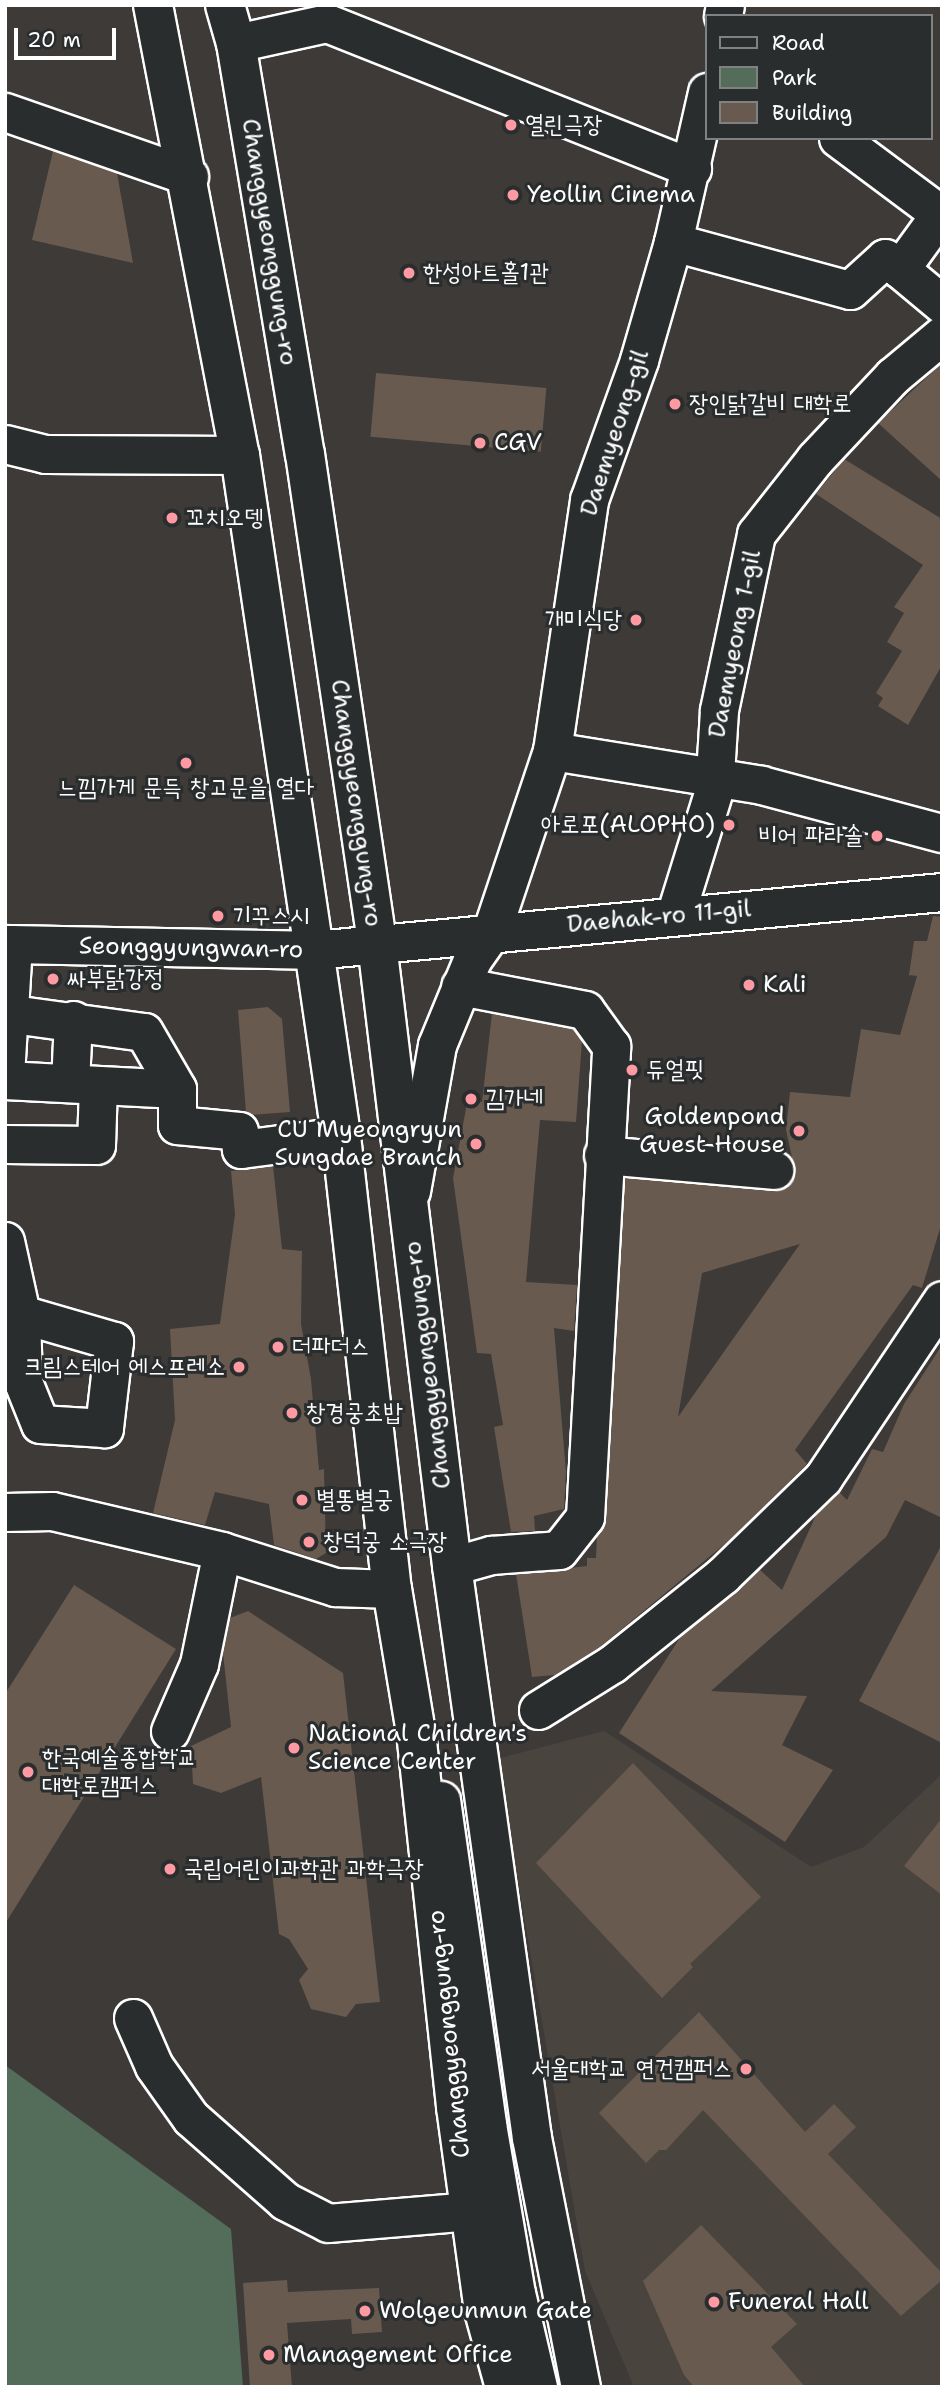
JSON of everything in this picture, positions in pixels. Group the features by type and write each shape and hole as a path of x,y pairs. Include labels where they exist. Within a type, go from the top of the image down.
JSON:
{"main road":[{"name":"Changgyeonggung-ro","path":"153,5 189,176 240,455 314,950 341,1136 392,1589 416,1732 470,2211 484,2311 505,2387"},
{"name":"Changgyeonggung-ro","path":"225,5 236,43 304,454 377,944 452,1566 532,2138 581,2387"}],"street":[{"path":"236,43 327,23 691,168"},
{"name":"Daemyeong-gil","path":"409,1205 436,1045 460,986 491,933 552,751 589,500 639,360 673,242 706,97"},
{"path":"5,113 189,176"},
{"path":"841,140 940,214 900,269"},
{"path":"673,242 850,290 885,258 942,304"},
{"name":"Daemyeong 1-gil","path":"675,916 714,790 712,776 719,709 756,534 815,459 893,376 942,335"},
{"path":"5,444 45,454 240,455"},
{"path":"552,751 712,776 942,833"},
{"name":"Daehak-ro 11-gil","path":"377,944 942,892"},
{"path":"9,944 5,1077 177,1090"},
{"name":"Seonggyungwan-ro","path":"9,944 314,950 377,944"},
{"path":"452,1566 491,1555 559,1550 584,1517 611,1046 585,1010 460,986"},
{"path":"8,1012 144,1032 177,1090 177,1125 239,1131 241,1149 341,1136"},
{"path":"5,1144 96,1145 73,1020"},
{"path":"603,1155 774,1170"},
{"path":"5,1241 13,1315 23,1382 40,1424 104,1428 114,1340 13,1315"},
{"path":"538,1710 612,1664 723,1575 823,1478 942,1300"},
{"path":"370,1385 384,1399 487,2124 516,2293 538,2387"},
{"path":"5,1512 52,1511 222,1551 335,1587 392,1589"},
{"path":"170,1731 199,1664 222,1551"},
{"path":"133,2018 154,2066 191,2118 285,2201 328,2224 470,2211"}],"shaded area":[{"name":"서울대학교 연건캠퍼스","path":"604,1731 811,1867 864,1847 942,1774 942,2387 634,2387 585,2271 497,1759"}],"green space":[{"path":"5,2065 231,2229 243,2387 5,2387"}],"building":[{"path":"53,151 117,173 133,263 32,240"},
{"path":"942,363 942,481 878,423"},
{"path":"376,373 546,388 541,452 370,437"},
{"path":"844,459 942,519 942,665 908,725 878,706 883,698 876,693 902,651 887,642 904,613 894,607 923,565 816,494"},
{"path":"933,916 942,917 942,1222 922,1288 913,1285 795,1450 807,1464 726,1543 600,1647 555,1675 532,1677 516,1574 587,1566 587,1558 596,1558 597,1535 606,1518 625,1178 772,1191 791,1183 795,1171 786,1130 790,1092 850,1097 861,1029 900,1035 917,976 909,975 914,941 927,941","holes":["800,1244 678,1417 702,1273"]},
{"path":"268,1007 282,1019 290,1112 252,1115 246,1112 238,1010"},
{"path":"492,1013 573,1029 582,1041 576,1122 540,1120 526,1282 577,1285 574,1331 554,1328 566,1472 564,1509 534,1516 535,1531 511,1532 494,1427 503,1425 491,1354 477,1353 453,1178 468,1098 482,1102"},
{"path":"273,1166 282,1249 302,1251 301,1324 311,1379 319,1470 324,1469 326,1553 316,1559 274,1545 269,1504 215,1492 205,1525 153,1513 175,1420 170,1329 220,1324 235,1214 231,1171"},
{"path":"942,1345 942,1518 905,1500 886,1537 711,1691 807,1696 782,1745 833,1770 785,1842 619,1733 681,1636 759,1569 782,1590 817,1513 839,1492 847,1500 872,1449 883,1452 904,1404"},
{"path":"942,1544 942,1743 859,1701"},
{"name":"한국예술종합학교 대학로캠퍼스","path":"74,1585 176,1649 5,1924 5,1694"},
{"path":"248,1611 343,1673 380,2002 356,2004 346,2017 311,2009 299,1980 308,1969 289,1939 279,1934 261,1777 221,1793 193,1784 191,1746 231,1727 223,1653 230,1618"},
{"path":"633,1763 761,1897 690,1964 693,1967 662,1998 536,1863"},
{"path":"942,1818 942,1895 904,1866"},
{"path":"699,2012 805,2132 834,2104 856,2127 828,2154 942,2273 942,2280 901,2316 703,2110 666,2150 659,2150 646,2163 599,2113"},
{"name":"Funeral Hall","path":"701,2225 797,2324 771,2347 805,2387 694,2387 684,2375 643,2281"},
{"name":"Management Office","path":"287,2280 288,2292 379,2288 382,2332 352,2334 351,2319 287,2323 292,2387 250,2387 243,2283"}],"place":[{"name":"열린극장","path":"511,125"},
{"name":"Yeollin Cinema","path":"513,195"},
{"name":"한성아트홀1관","path":"409,273"},
{"name":"장인닭갈비 대학로","path":"675,404"},
{"name":"CGV","path":"480,443"},
{"name":"꼬치오뎅","path":"172,518"},
{"name":"개미식당","path":"636,620"},
{"name":"느낌가게 문득 창고문을 열다","path":"186,763"},
{"name":"아로포(ALOPHO)","path":"729,825"},
{"name":"비어 파라솔","path":"877,836"},
{"name":"기꾸스시","path":"218,916"},
{"name":"싸부닭강정","path":"53,979"},
{"name":"Kali","path":"749,985"},
{"name":"듀얼핏","path":"632,1070"},
{"name":"김가네","path":"471,1099"},
{"name":"Goldenpond Guest House","path":"799,1131"},
{"name":"CU Myeongryun Sungdae Branch","path":"476,1144"},
{"name":"더파더스","path":"278,1347"},
{"name":"크림스테어 에스프레소","path":"239,1367"},
{"name":"창경궁초밥","path":"292,1413"},
{"name":"별똥별궁","path":"302,1500"},
{"name":"창덕궁 소극장","path":"309,1542"},
{"name":"National Children's Science Center","path":"294,1748"},
{"name":"한국예술종합학교 대학로캠퍼스","path":"28,1772"},
{"name":"국립어린이과학관 과학극장","path":"170,1869"},
{"name":"서울대학교 연건캠퍼스","path":"746,2069"},
{"name":"Funeral Hall","path":"714,2302"},
{"name":"Wolgeunmun Gate","path":"365,2311"},
{"name":"Management Office","path":"269,2355"}]}
